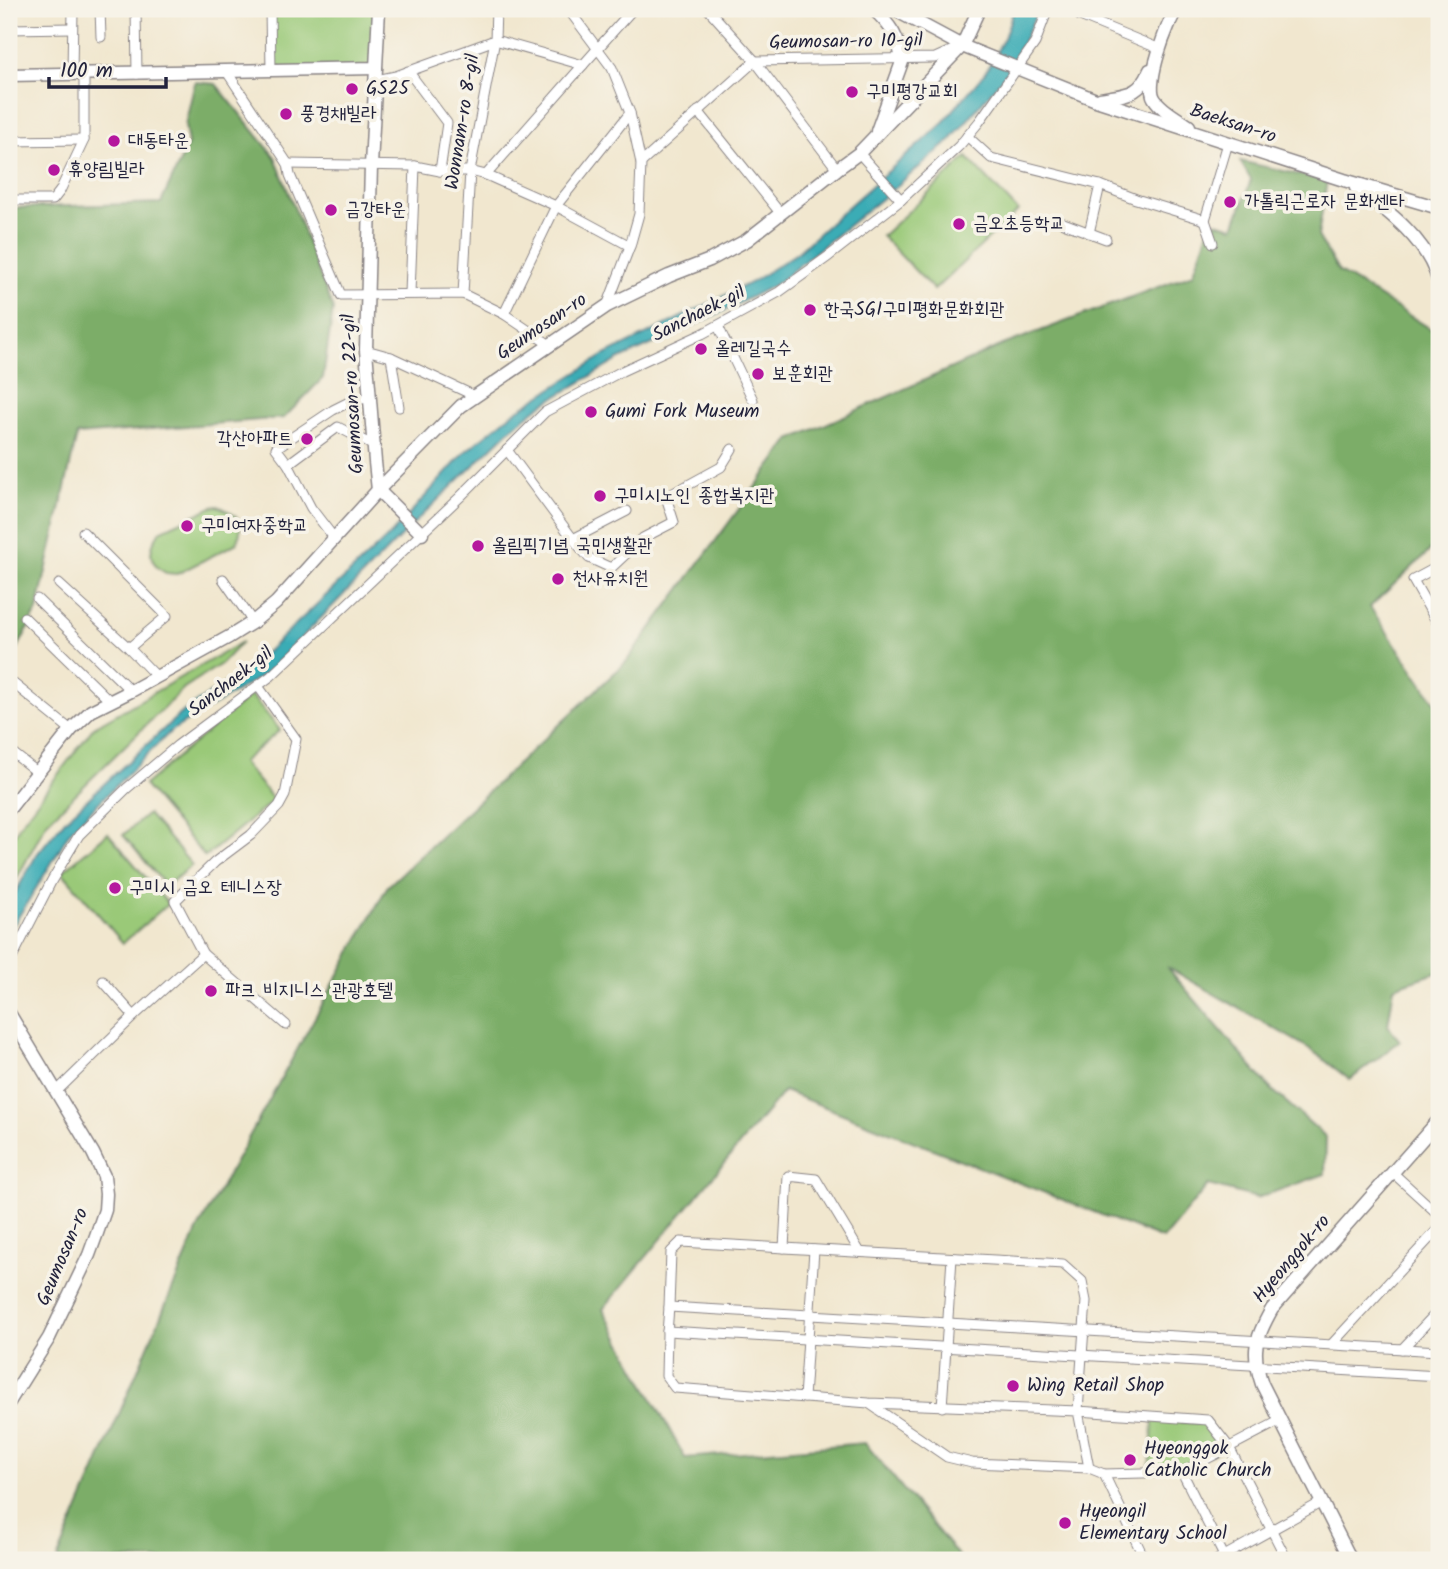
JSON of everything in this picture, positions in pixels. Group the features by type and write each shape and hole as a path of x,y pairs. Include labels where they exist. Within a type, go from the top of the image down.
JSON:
{"street":[{"path":"9,200 52,200 60,191 84,140 72,28 73,9"},
{"path":"100,9 101,37"},
{"path":"136,9 137,74"},
{"path":"270,9 271,71"},
{"name":"Geumosan-ro 22-gil","path":"378,490 366,350 379,9"},
{"name":"Wonnam-ro 8-gil","path":"463,294 470,171 495,40 496,9"},
{"path":"568,9 612,68 630,113 641,163 639,214 607,306"},
{"path":"486,175 633,9"},
{"path":"708,9 755,61 836,169"},
{"path":"873,9 895,34 902,59 875,136"},
{"name":"Baeksan-ro","path":"893,9 962,46 1096,100 1200,135 1439,208"},
{"name":"Geumosan-ro","path":"9,809 71,730 91,711 229,637 276,603 378,490 461,406 607,306 733,249 859,153 962,46 979,9"},
{"name":"Sanchaek-gil","path":"9,964 52,880 79,835 126,789 157,762 271,676 460,498 545,412 622,371 718,326 779,292 901,200 967,136 1035,43 1048,9"},
{"path":"1082,9 1080,16 1160,49"},
{"path":"1096,100 1141,88 1177,9"},
{"path":"9,29 72,28"},
{"path":"9,75 271,71 396,76 495,40"},
{"name":"Wonnam-ro 8-gil","path":"495,40 583,65"},
{"name":"Geumosan-ro 10-gil","path":"641,163 755,61 935,58 962,46"},
{"path":"1160,49 1152,79 1152,95 1158,104 1200,135"},
{"path":"408,71 447,123 440,172"},
{"name":"Geumosan-ro 22-gil","path":"227,72 288,164 341,295 367,295"},
{"path":"698,111 781,214"},
{"path":"505,314 556,206 630,113"},
{"path":"967,136 991,158 1100,184 1136,199 1205,220"},
{"path":"9,141 84,140"},
{"path":"1213,243 1205,220 1228,143"},
{"path":"859,153 901,200"},
{"path":"288,164 415,166 440,172 470,171 486,175 556,206 630,246"},
{"path":"410,293 415,166"},
{"path":"1344,180 1380,204 1405,228 1428,258 1439,284"},
{"path":"1089,233 1100,184"},
{"path":"1058,221 1106,239"},
{"path":"367,295 463,294 505,314 550,345"},
{"path":"718,326 753,400"},
{"path":"366,350 391,356 475,396"},
{"path":"391,356 399,407"},
{"path":"334,538 311,508 288,464 276,448 333,410 353,400 370,398"},
{"path":"288,464 338,428 374,446"},
{"path":"508,450 589,558 611,568 643,538 674,522 666,498 721,467 732,449"},
{"path":"378,490 422,534"},
{"path":"573,539 627,511"},
{"path":"83,533 167,616 129,648"},
{"path":"1439,566 1413,580 1439,626"},
{"path":"223,579 253,622"},
{"path":"59,584 157,677"},
{"path":"37,599 131,691"},
{"path":"24,617 110,701"},
{"path":"9,680 71,730"},
{"path":"258,685 296,739 285,795 279,806 251,835 215,862 175,901 203,954 286,1025"},
{"path":"9,750 37,772"},
{"path":"56,1091 203,954"},
{"path":"103,981 134,1016"},
{"name":"Geumosan-ro","path":"9,1013 86,1140 104,1176 106,1194 105,1210 89,1255 49,1338 9,1402"},
{"name":"Hyeonggok-ro","path":"1351,1560 1262,1384 1256,1365 1257,1341 1272,1309 1439,1119"},
{"path":"1392,1172 1439,1214"},
{"path":"784,1248 788,1176 816,1179 860,1252"},
{"path":"1331,1345 1439,1228"},
{"path":"1089,1468 1078,1411 1086,1301 1082,1281 1063,1264 681,1242 671,1252 666,1376 674,1388 869,1404 1078,1411 1208,1420 1229,1447 1287,1560"},
{"path":"804,1398 814,1250"},
{"path":"942,1407 952,1258"},
{"path":"669,1307 1439,1351"},
{"path":"1402,1349 1439,1310"},
{"path":"667,1331 1439,1376"},
{"path":"869,1404 947,1457 972,1463 1089,1468 1104,1474 1182,1472 1279,1421"},
{"path":"1182,1472 1220,1558 1322,1502"},
{"path":"1104,1474 1145,1560"}],"green space":[{"path":"270,9 379,9 376,68 271,71"},
{"path":"195,82 216,84 275,157 333,309 323,378 284,418 77,435 37,611 9,665 9,208 161,203 188,144 185,125"},
{"path":"967,157 1018,211 934,290 882,236"},
{"path":"1240,161 1327,181 1318,236 1338,271 1434,331 1439,353 1439,542 1370,607 1439,708 1439,972 1394,987 1388,1025 1400,1041 1350,1080 1310,1049 1167,967 1269,1087 1326,1137 1325,1174 1257,1198 1208,1185 1163,1239 784,1091 603,1309 685,1458 865,1443 962,1560 57,1560 197,1231 387,887 626,662 790,440 1003,345 1193,274 1212,221 1234,227 1251,180"},
{"path":"218,506 238,520 240,530 237,543 177,574 166,573 158,568 151,553 160,531"},
{"path":"242,642 221,664 184,688 47,822 9,893 9,844 21,823 94,727"},
{"path":"251,695 280,730 242,762 274,800 205,857 144,785"},
{"path":"148,814 192,865 166,886 123,835"},
{"name":"구미시 금오 테니스장","path":"108,833 168,904 123,943 62,872"},
{"path":"1153,1421 1207,1423 1223,1448 1181,1469 1149,1468"}],"water":[{"path":"1014,9 1039,9 1009,70 950,141 776,284 620,359 540,406 512,428 409,528 267,673 171,731 70,831 9,932 9,904 37,854 65,820 180,714 256,662 394,531 466,451 513,413 603,356 752,282 797,253 940,126 985,73 1004,38"}],"place":[{"name":"GS25","path":"352,89"},
{"name":"구미평강교회","path":"852,92"},
{"name":"풍경채빌라","path":"286,114"},
{"name":"대동타운","path":"114,141"},
{"name":"휴양림빌라","path":"54,170"},
{"name":"가톨릭근로자 문화센타","path":"1230,202"},
{"name":"금강타운","path":"331,210"},
{"name":"금오초등학교","path":"959,224"},
{"name":"한국SGI구미평화문화회관","path":"810,310"},
{"name":"올레길국수","path":"701,349"},
{"name":"보훈회관","path":"758,374"},
{"name":"Gumi Fork Museum","path":"591,412"},
{"name":"각산아파트","path":"307,439"},
{"name":"구미시노인 종합복지관","path":"600,496"},
{"name":"구미여자중학교","path":"187,526"},
{"name":"올림픽기념 국민생활관","path":"478,546"},
{"name":"천사유치원","path":"558,579"},
{"name":"구미시 금오 테니스장","path":"115,888"},
{"name":"파크 비지니스 관광호텔","path":"211,991"},
{"name":"Wing Retail Shop","path":"1013,1386"},
{"name":"Hyeonggok Catholic Church","path":"1130,1460"},
{"name":"Hyeongil Elementary School","path":"1065,1523"}]}
